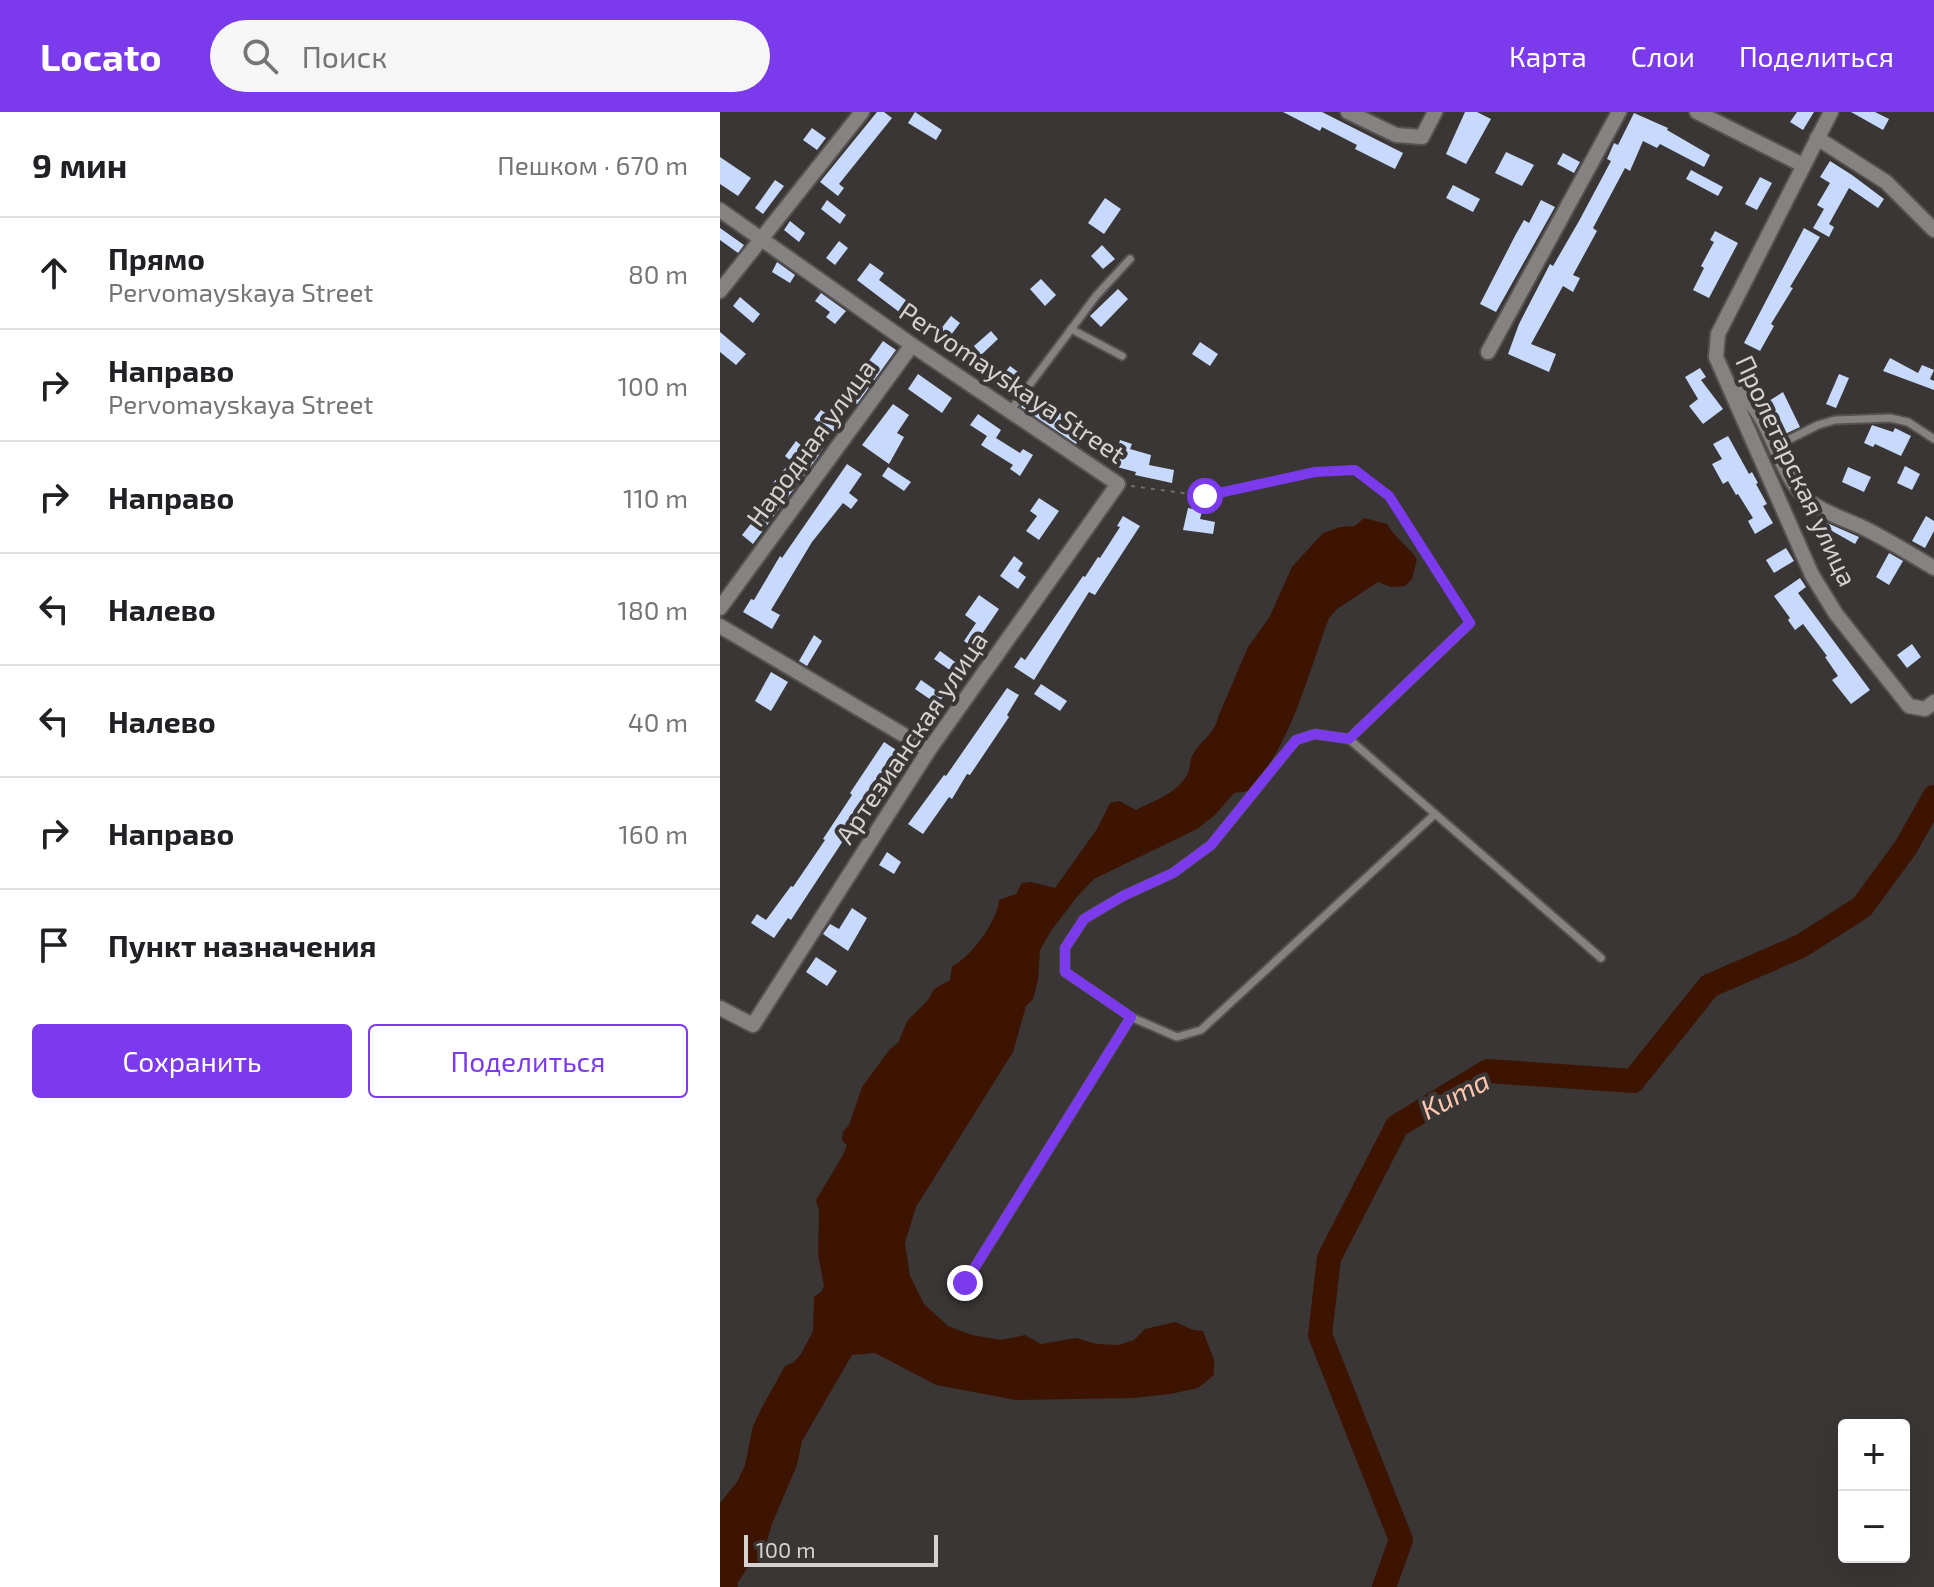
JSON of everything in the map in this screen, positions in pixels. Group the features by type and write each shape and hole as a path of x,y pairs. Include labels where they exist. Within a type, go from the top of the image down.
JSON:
{"street":[{"path":"720,291 862,112"},
{"path":"1348,112 1396,135 1422,137 1435,112"},
{"path":"1488,352 1619,112"},
{"path":"1697,112 1803,165"},
{"name":"Пролетарская улица","path":"1831,112 1718,334 1716,357 1812,575 1836,614 1909,706 1925,709 1934,702"},
{"path":"1817,138 1886,182 1934,230"},
{"name":"Pervomayskaya Street","path":"720,210 1118,484"},
{"name":"Народная улица","path":"720,608 912,345"},
{"path":"1728,384 1740,391 1766,424 1795,485 1809,501 1872,532 1934,568"},
{"name":"Артезианская улица","path":"720,1008 753,1025 929,750 1118,484"},
{"path":"720,626 929,750"}],"lane":[{"path":"1010,411 1071,329 1130,259"},
{"path":"1071,329 1122,356"},
{"path":"1776,446 1835,420 1890,418 1908,422 1934,439"},
{"path":"1349,739 1470,623"},
{"path":"1435,814 1201,1030 1177,1037 1131,1017 1065,972 1065,948 1084,919 1123,896 1173,873 1211,845 1296,740 1315,734 1349,739 1601,958"},
{"path":"965,1283 1131,1017"}],"path":[{"name":"Pervomayskaya Street","path":"1118,484 1205,496 1315,472 1355,470 1389,496 1470,623"}],"shaded area":[{"path":"1364,518 1387,524 1417,559 1412,579 1405,586 1391,587 1378,582 1337,609 1329,618 1287,731 1277,752 1249,791 1234,793 1215,815 1197,829 1094,879 1076,898 1040,950 1033,999 1026,1006 1013,1052 916,1207 905,1243 910,1276 924,1304 948,1326 972,1335 1001,1340 1025,1335 1041,1344 1076,1338 1097,1344 1118,1345 1134,1340 1145,1329 1175,1322 1203,1331 1214,1360 1214,1375 1198,1388 1170,1394 1133,1398 1016,1400 936,1385 875,1353 852,1355 802,1441 797,1465 772,1524 761,1561 748,1567 738,1587 720,1587 720,1503 737,1482 745,1465 753,1426 761,1409 785,1366 801,1354 813,1331 814,1297 824,1286 818,1254 819,1211 816,1200 843,1155 847,1145 842,1140 843,1132 849,1125 862,1087 898,1043 907,1021 928,1000 934,989 950,980 952,966 967,956 982,938 994,918 999,900 1016,894 1022,883 1055,888 1097,829 1110,803 1119,801 1136,810 1178,787 1189,771 1193,754 1214,728 1248,647 1269,618 1292,567 1323,533 1355,526"}],"building":[{"path":"877,112 884,112 892,118 839,184 844,188 838,196 820,182"},
{"path":"915,112 942,130 936,140 908,123"},
{"path":"1283,112 1322,112 1403,153 1395,169 1355,149 1357,145 1322,127 1320,131"},
{"path":"1465,112 1477,112 1491,119 1466,164 1446,154"},
{"path":"1797,112 1814,112 1803,130 1790,122"},
{"path":"1851,112 1875,112 1889,119 1883,130"},
{"path":"1634,113 1668,128 1710,155 1704,167 1660,144 1657,148 1643,141 1630,171 1625,168 1593,228 1597,231 1573,275 1580,278 1573,292 1563,286 1531,344 1556,354 1549,372 1508,354 1519,324 1550,264 1553,266 1579,221 1611,161 1607,159 1614,143 1618,145"},
{"path":"812,128 826,138 817,150 803,140"},
{"path":"1506,152 1534,165 1522,186 1495,173"},
{"path":"1563,153 1580,162 1574,173 1557,164"},
{"path":"720,157 751,178 738,196 720,184"},
{"path":"1830,161 1884,199 1878,208 1849,188 1829,224 1834,227 1829,237 1813,228 1824,209 1817,205 1830,183 1820,177"},
{"path":"1691,170 1723,187 1718,196 1686,179"},
{"path":"1760,177 1772,183 1757,210 1745,204"},
{"path":"775,180 784,186 763,214 755,208"},
{"path":"1453,185 1480,199 1473,212 1446,198"},
{"path":"1105,198 1121,209 1104,234 1088,223"},
{"path":"827,200 846,215 840,224 821,209"},
{"path":"1541,200 1555,207 1496,312 1480,304 1524,220 1529,223"},
{"path":"790,221 805,233 799,242 784,230"},
{"path":"720,228 744,245 738,253 720,240"},
{"path":"1804,228 1820,237 1790,287 1793,288 1771,324 1774,326 1760,351 1744,343"},
{"path":"1715,231 1738,243 1709,298 1693,290 1714,242 1710,240"},
{"path":"839,241 848,248 835,265 826,258"},
{"path":"1102,245 1115,259 1103,269 1091,256"},
{"path":"777,262 795,275 790,283 772,272"},
{"path":"870,263 884,273 879,280 915,307 907,318 857,280"},
{"path":"1041,279 1056,295 1045,306 1030,289"},
{"path":"1118,289 1128,299 1101,327 1090,316"},
{"path":"821,293 846,311 835,324 826,317 830,312 815,301"},
{"path":"740,297 760,314 753,323 733,306"},
{"path":"951,316 960,323 942,347 933,339"},
{"path":"991,331 998,339 981,355 974,346"},
{"path":"720,332 746,354 736,365 720,352"},
{"path":"883,341 896,350 857,404 844,395 862,362 866,365"},
{"path":"1200,342 1218,354 1210,366 1192,354"},
{"path":"1890,358 1918,373 1922,365 1934,370 1930,379 1934,381 1934,390 1883,371"},
{"path":"1010,366 1022,375 1009,392 997,383"},
{"path":"1700,368 1706,377 1701,380 1723,409 1703,424 1689,406 1698,399 1685,377"},
{"path":"918,374 952,398 942,413 908,389"},
{"path":"1839,374 1849,378 1836,408 1826,404"},
{"path":"1783,392 1800,427 1785,434 1764,404"},
{"path":"1029,396 1085,431 1076,444 1021,407"},
{"path":"893,404 909,415 897,433 904,437 889,464 862,445"},
{"path":"821,410 839,422 817,458 753,544 742,535 765,506 763,504 773,491 769,488 791,461 785,456 796,441 802,446 819,423 814,419"},
{"path":"978,414 1001,430 996,438 1020,453 1023,449 1033,455 1020,476 1010,469 1013,465 981,445 987,436 970,425"},
{"path":"1872,425 1893,432 1895,428 1911,436 1901,456 1875,444 1873,447 1864,443"},
{"path":"1728,436 1749,474 1752,472 1758,483 1767,504 1763,506 1773,523 1755,534 1748,521 1753,518 1728,481 1723,484 1712,464 1722,459 1713,444"},
{"path":"1120,440 1132,444 1130,449 1151,455 1149,465 1174,470 1172,483 1135,475 1136,472 1113,466"},
{"path":"847,464 862,474 849,493 858,500 851,509 843,503 812,542 771,610 780,615 772,629 743,612"},
{"path":"1905,466 1920,474 1912,490 1897,483"},
{"path":"888,467 911,482 904,491 882,476"},
{"path":"1848,467 1871,477 1864,492 1842,482"},
{"path":"1039,498 1059,511 1039,540 1026,531 1037,516 1030,511"},
{"path":"1188,508 1202,511 1200,519 1215,522 1213,534 1183,530"},
{"path":"1123,516 1140,526 1095,595 1089,592 1034,680 1014,667 1021,657 1025,660 1083,576 1100,558 1120,527 1117,526"},
{"path":"1926,516 1934,521 1934,531 1925,548 1912,541"},
{"path":"1827,523 1859,537 1855,544 1825,527"},
{"path":"1786,548 1794,561 1774,573 1766,560"},
{"path":"1889,553 1903,561 1889,585 1876,577"},
{"path":"1014,556 1023,563 1018,571 1026,577 1018,589 1000,576"},
{"path":"1800,578 1806,587 1798,593 1870,690 1851,704 1832,680 1838,676 1827,656 1803,624 1795,630 1774,596"},
{"path":"979,595 999,609 975,649 964,641 976,623 965,615"},
{"path":"814,635 822,641 807,666 799,661"},
{"path":"1912,644 1921,657 1907,668 1897,655"},
{"path":"940,651 962,667 957,675 934,659"},
{"path":"771,672 788,682 771,711 755,701"},
{"path":"921,680 944,696 937,704 915,689"},
{"path":"1041,684 1067,701 1060,711 1034,694"},
{"path":"1007,688 1019,695 1007,715 1009,717 970,775 967,774 952,799 949,797 923,834 908,824 946,776"},
{"path":"884,742 901,753 791,920 788,918 774,938 751,923 757,914 766,920 793,887"},
{"path":"887,852 901,862 894,874 879,865"},
{"path":"852,908 867,918 848,951 823,934 830,924 839,929"},
{"path":"816,957 837,971 827,986 806,972"}],"waterway":[{"name":"Kuma","path":"1384,1587 1401,1540 1320,1335 1329,1258 1397,1126 1488,1071 1633,1081 1709,986 1801,946 1862,907 1906,847 1934,797"}],"route":[{"path":"965,1283 1131,1017 1065,972 1065,948 1084,919 1123,896 1173,873 1211,845 1296,740 1315,734 1349,739 1470,623 1389,496 1355,470 1315,472 1205,496"}]}
